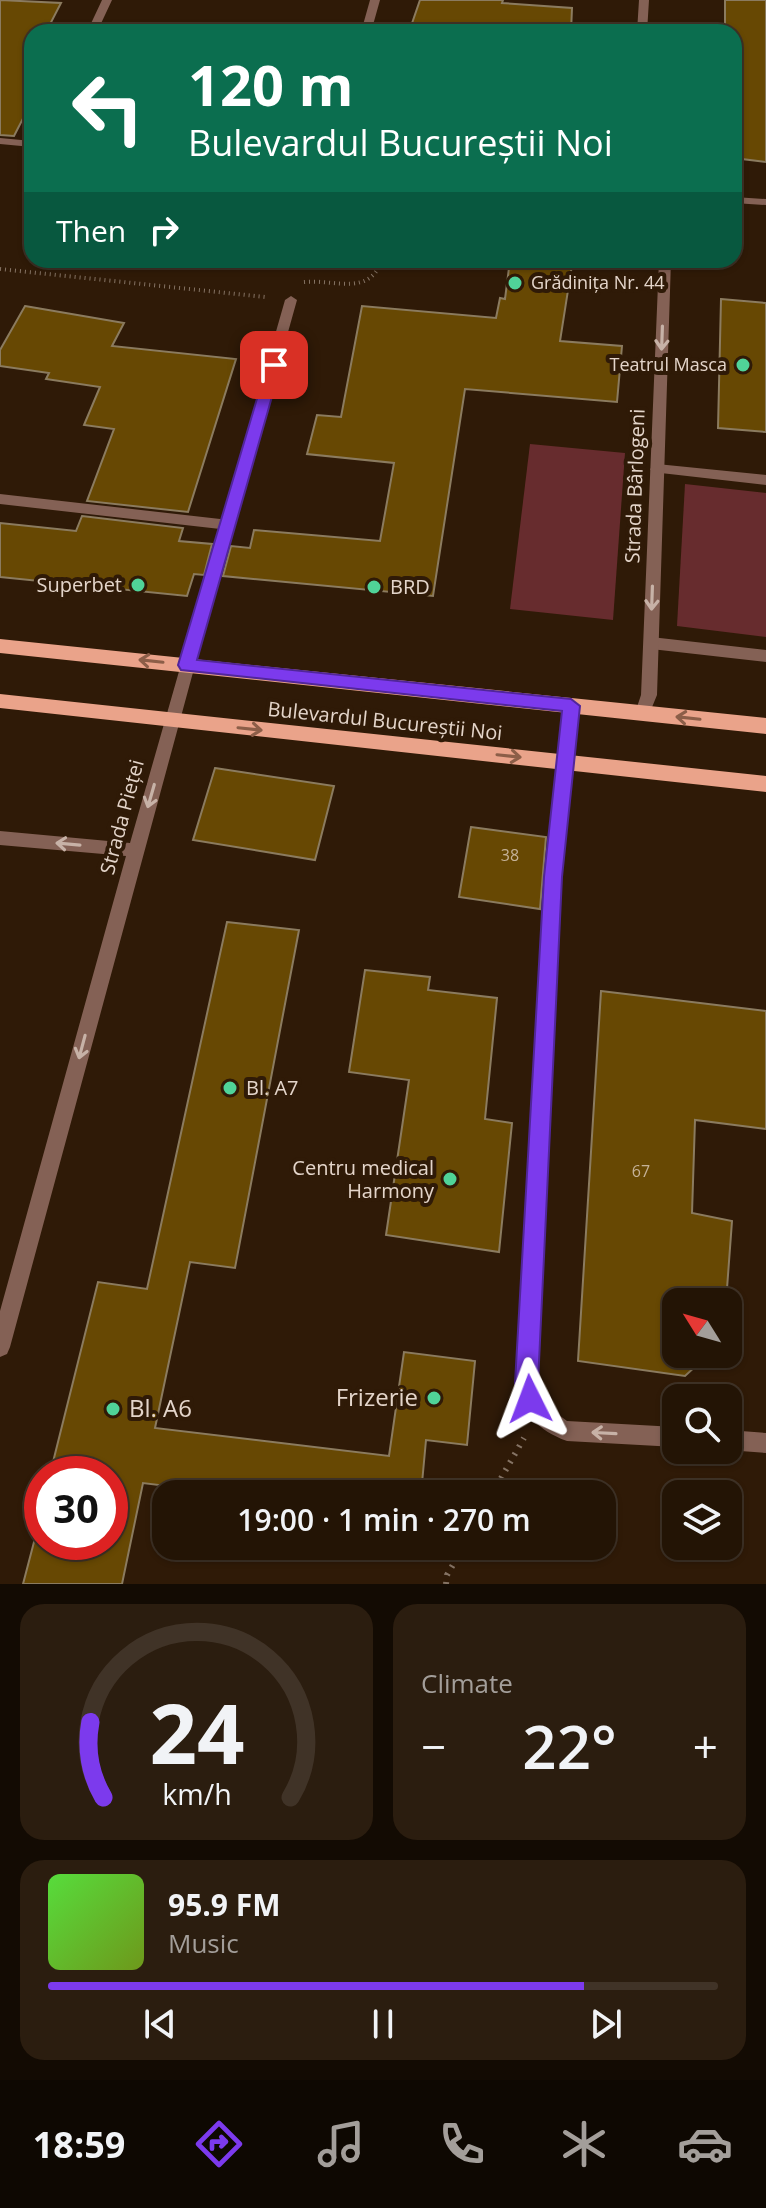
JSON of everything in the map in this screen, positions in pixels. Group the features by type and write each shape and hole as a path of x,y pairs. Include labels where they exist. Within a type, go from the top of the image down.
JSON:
{"main road":[{"name":"Bulevardul Bucureștii Noi","path":"0,646 766,726"},
{"name":"Bulevardul Bucureștii Noi","path":"0,701 766,784"}],"street":[{"path":"96,24 107,0"},
{"path":"368,24 375,0"},
{"path":"642,24 644,0"},
{"path":"0,141 24,143"},
{"path":"742,200 766,202"},
{"name":"Strada Bârlogeni","path":"643,713 649,695 665,268"},
{"name":"Strada Pieței","path":"0,1347 187,665 291,300"},
{"path":"657,469 766,480"},
{"path":"0,499 229,525"},
{"path":"651,643 766,656"},
{"path":"571,706 553,877 526,1383 538,1413 551,1425 567,1431 662,1436"},
{"path":"0,838 136,850"},
{"path":"742,1441 766,1443"}],"path":[{"path":"0,269 291,300 295,287 301,283 360,284 373,280 381,268"},
{"path":"500,1480 538,1413"},
{"path":"446,1584 447,1575 456,1560"}],"shaded area":[{"path":"530,444 625,453 613,620 510,609"},
{"path":"685,484 766,493 766,637 677,626"}],"building":[{"path":"0,0 61,3 50,24 24,24 24,117 14,136 0,135"},
{"path":"420,0 503,0 502,3 572,8 571,24 412,24"},
{"path":"725,0 766,0 766,162 742,159 742,24 725,24"},
{"path":"509,268 572,268 560,341 622,346 617,402 465,389 433,596 223,576 231,546 250,548 254,530 380,541 394,463 307,454 317,415 341,417 362,306 496,318 500,298 505,299"},
{"name":"Teatrul Masca","path":"721,299 766,303 766,432 718,428"},
{"path":"25,306 124,323 112,346 236,359 188,512 87,501 114,429 84,425 100,387 46,379 49,373 0,366 0,350"},
{"path":"82,516 183,528 179,541 212,544 204,575 194,574 187,596 0,577 0,523 76,531"},
{"path":"215,768 334,786 315,860 193,840"},
{"path":"471,827 546,837 540,909 459,897"},
{"path":"227,922 299,930 235,1268 190,1262 155,1428 389,1456 404,1352 475,1361 467,1445 426,1440 422,1480 152,1480 152,1484 143,1483 128,1555 128,1456 54,1456 98,1282 147,1289"},
{"path":"365,970 430,977 428,990 497,998 485,1119 512,1123 499,1252 386,1235 409,1080 349,1072"},
{"path":"601,991 766,1011 766,1129 695,1120 692,1213 732,1221 727,1288 662,1288 662,1368 694,1368 685,1376 578,1361"},
{"path":"29,1560 127,1560 122,1584 23,1584"}],"place":[{"name":"Grădinița Nr. 44","path":"515,283"},
{"name":"Teatrul Masca","path":"743,365"},
{"name":"Superbet","path":"138,585"},
{"name":"BRD","path":"374,587"},
{"name":"Bl. A7","path":"230,1088"},
{"name":"Centru medical Harmony","path":"450,1179"},
{"name":"Frizerie","path":"434,1398"},
{"name":"Bl. A6","path":"113,1409"}],"route":[{"path":"274,365 187,665 571,706 553,877 526,1383 530,1399"}]}
